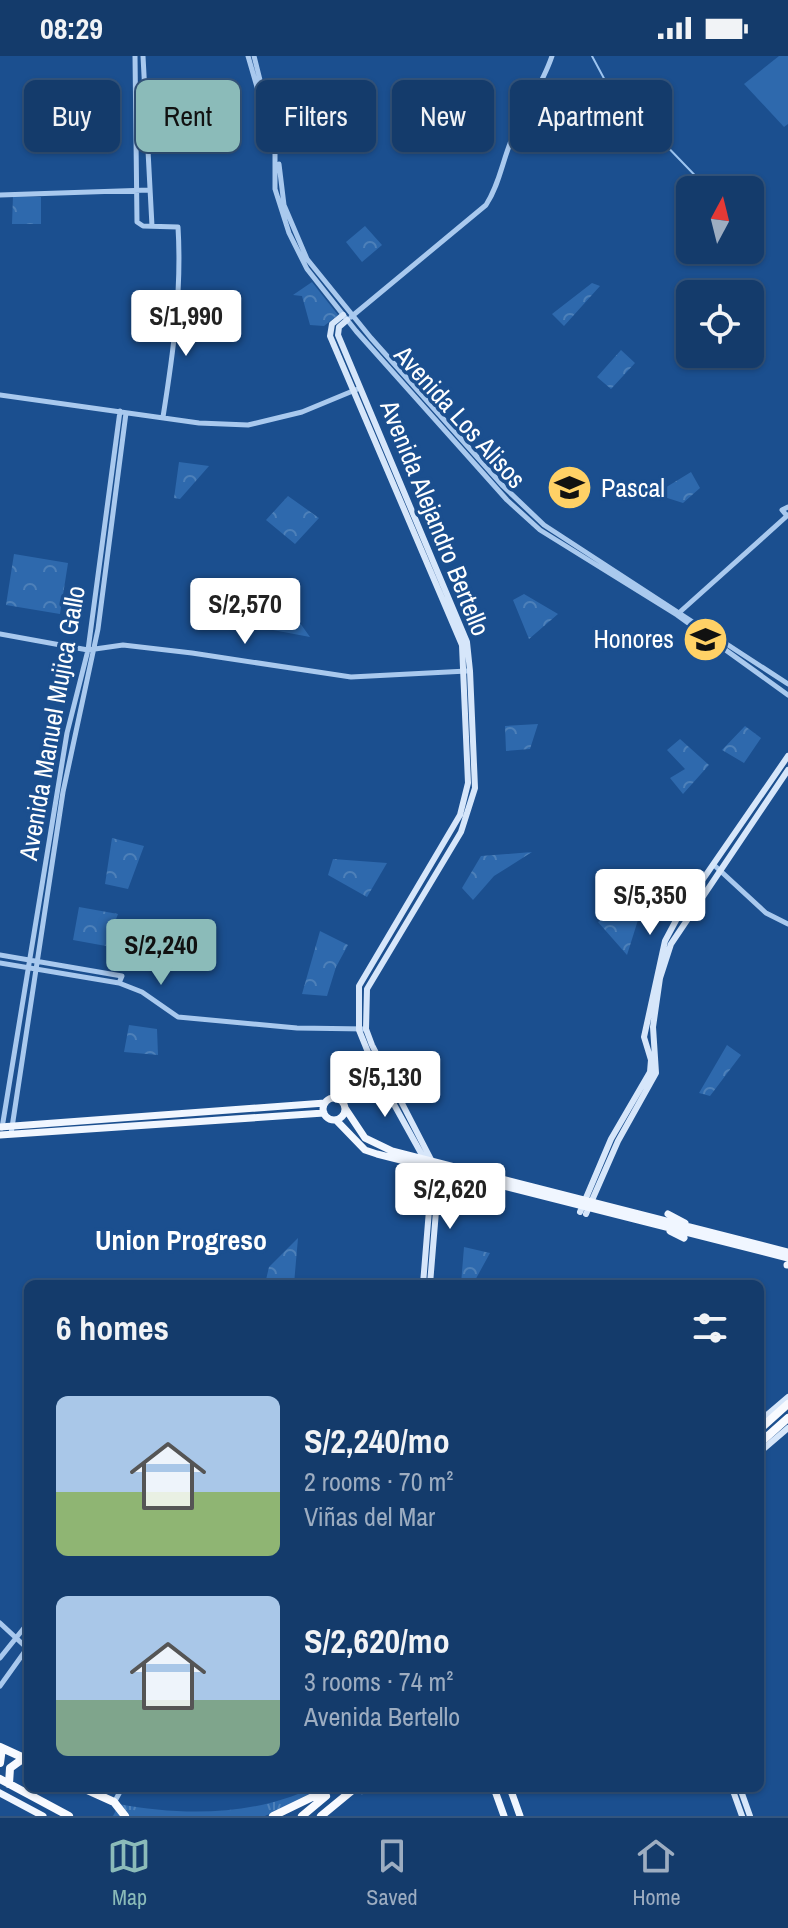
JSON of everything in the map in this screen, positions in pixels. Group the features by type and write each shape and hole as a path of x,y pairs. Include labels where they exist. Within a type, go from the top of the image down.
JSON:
{"highway":[{"path":"764,1425 788,1404"},
{"path":"764,1440 788,1418"},
{"path":"770,1434 786,1430"},
{"path":"0,1763 1,1748 24,1758"},
{"path":"9,1784 10,1768 24,1760"},
{"path":"0,1779 69,1816"},
{"path":"92,1792 133,1816"},
{"path":"273,1816 325,1792"},
{"path":"302,1816 329,1792"},
{"path":"321,1816 356,1792"},
{"path":"115,1803 125,1816"}],"main road":[{"name":"Avenida Alejandro Bertello","path":"351,314 332,324 330,336 357,389 462,645 467,671 468,789 460,815 359,986 362,1029 376,1072 429,1164"},
{"path":"585,1207 644,1090 650,1072 651,1060 644,1037 671,944 716,867 788,756"},
{"path":"716,867 788,770"},
{"name":"Avenida Alejandro Bertello","path":"362,1029 429,1164"},
{"path":"1,1131 325,1103 336,1098 371,1143 429,1164"},
{"path":"324,1113 325,1103"},
{"path":"336,1120 343,1116 345,1108"},
{"path":"11,1130 324,1113 336,1120 365,1150 657,1225 788,1252"},
{"path":"463,1163 483,1178"},
{"path":"423,1280 432,1187 429,1164"},
{"path":"429,1164 430,1280"},
{"path":"463,1181 483,1178"},
{"path":"585,1207 694,1228 788,1258"},
{"path":"668,1214 694,1228"},
{"path":"657,1225 684,1238"},
{"path":"764,1418 788,1397"},
{"path":"764,1449 786,1430"},
{"path":"495,1792 504,1816"},
{"path":"511,1792 520,1816"},
{"path":"733,1792 742,1816"},
{"path":"741,1792 750,1816"},
{"path":"0,1793 43,1816"}],"street":[{"path":"135,56 137,222 178,227 180,266 176,319 163,417"},
{"path":"143,56 152,226"},
{"name":"Avenida Los Alisos","path":"251,56 275,149 275,189 301,261 503,486 544,525 681,611 788,684"},
{"path":"351,314 486,205 494,193 510,143 552,57"},
{"name":"Avenida Los Alisos","path":"279,164 284,205 303,252 507,500 540,530 677,615 788,695"},
{"path":"0,195 149,190"},
{"path":"0,395 225,425 258,424 357,389"},
{"name":"Avenida Manuel Mujica Gallo","path":"11,1130 63,792 91,650 123,412"},
{"path":"681,611 786,512"},
{"path":"0,634 91,650 123,645 351,677 467,671"},
{"name":"Avenida Manuel Mujica Gallo","path":"1,1131 67,733 91,650"},
{"path":"716,867 766,913 788,924"},
{"path":"0,955 119,983 142,992 178,1017 297,1028 362,1029"},
{"path":"0,963 29,964"},
{"path":"38,966 122,976 119,983"},
{"path":"0,1623 24,1644"},
{"path":"0,1658 24,1628"},
{"path":"0,1686 24,1653"},
{"path":"115,1803 120,1792"}],"green space":[{"path":"779,56 788,56 788,124 784,127 744,84"},
{"path":"13,196 41,197 41,224 12,224"},
{"path":"365,226 382,245 362,262 346,242"},
{"path":"312,282 338,315 324,326 310,325 302,296 293,295"},
{"path":"592,283 600,286 564,326 552,314"},
{"path":"222,295 228,326 179,328 182,297"},
{"path":"621,350 635,363 611,389 597,377"},
{"path":"179,462 209,466 180,499 174,498"},
{"path":"691,472 700,488 683,503 655,494"},
{"path":"288,496 319,518 295,544 266,520"},
{"path":"14,554 68,563 60,614 6,605"},
{"path":"524,594 558,614 529,639 513,600"},
{"path":"287,602 300,613 295,616 310,637 273,630 273,618 269,614"},
{"path":"538,724 530,749 506,751 505,726"},
{"path":"745,726 761,738 744,763 722,750"},
{"path":"680,739 709,765 683,794 670,778 685,769 667,750"},
{"path":"112,838 144,846 128,889 105,884"},
{"path":"532,852 494,876 473,900 462,888 481,856"},
{"path":"333,859 387,863 367,897 328,875"},
{"path":"645,881 656,892 638,920 627,955 598,922"},
{"path":"79,907 118,914 106,946 73,940"},
{"path":"320,931 348,945 336,967 327,996 302,994"},
{"path":"129,1025 157,1029 158,1055 124,1052"},
{"path":"727,1045 741,1055 710,1096 699,1093"},
{"path":"298,1238 294,1280 266,1280 269,1267"},
{"path":"464,1247 490,1253 475,1280 461,1280"},
{"path":"302,1792 317,1792 265,1816 113,1816 119,1804 192,1812 217,1811 242,1809"}],"waterway":[{"path":"592,56 607,84 696,176"}],"place":[{"name":"Pascal","path":"570,488"},
{"name":"Honores","path":"705,639"}],"district":[{"name":"Union Progreso","path":"181,1240"}]}
